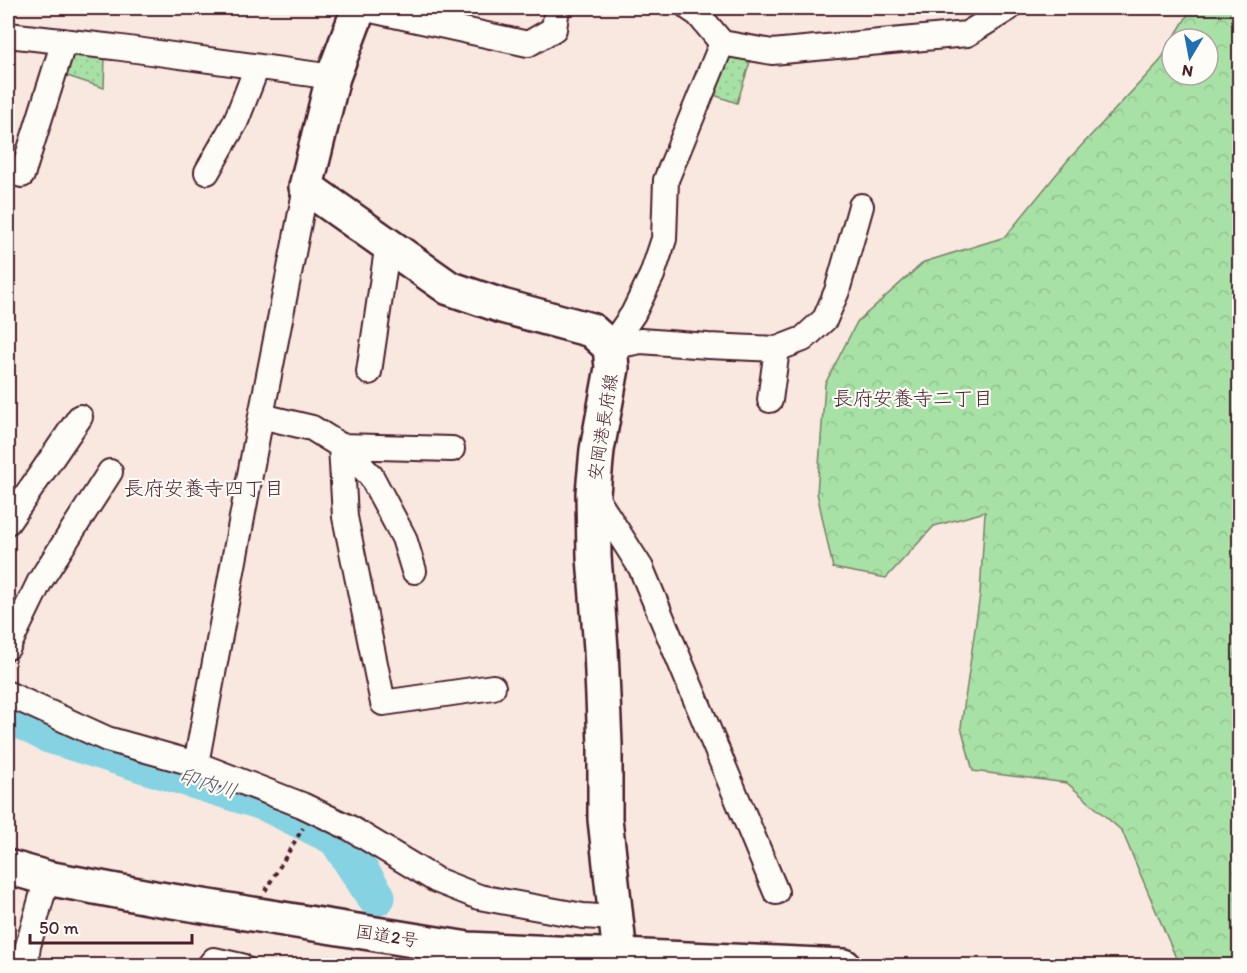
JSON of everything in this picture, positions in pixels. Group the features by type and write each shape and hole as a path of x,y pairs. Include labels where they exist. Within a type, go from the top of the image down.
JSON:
{"main road":[{"path":"306,187 333,77 361,8"},
{"name":"安岡港長府線","path":"306,187 449,288 502,306 591,330 610,347 612,368 597,450 593,493 594,557 604,721 605,819 615,918 624,960"},
{"name":"国道2号","path":"8,867 47,878 154,898 468,949 624,960 844,966"}],"street":[{"path":"361,8 528,44 554,28 557,8"},
{"path":"689,8 698,14 722,43 772,52 967,34 1009,8"},
{"path":"8,35 333,77"},
{"path":"8,171 22,175 64,41"},
{"path":"610,347 633,314 652,275 664,239 666,180 722,43"},
{"path":"207,172 236,121 257,67"},
{"path":"196,764 306,187"},
{"path":"610,347 641,341 777,349 803,339 825,319 837,291 861,206"},
{"path":"369,372 388,243"},
{"path":"770,400 777,349"},
{"path":"261,416 312,428 341,446 371,476 404,538 414,571"},
{"path":"8,522 80,417"},
{"path":"341,446 453,449"},
{"path":"341,446 345,517 383,703 493,687"},
{"path":"8,647 40,581 110,472"},
{"path":"593,493 641,568 776,892"},
{"path":"8,694 107,740 196,764 252,784 332,819 436,880 479,897 583,915 615,918"},
{"path":"26,966 27,946 47,878"},
{"path":"209,966 214,960 241,966"}],"path":[{"path":"264,891 301,833"}],"green space":[{"path":"1192,8 1239,8 1239,965 1179,965 1122,831 1067,783 973,771 961,727 980,594 985,512 934,526 886,578 833,568 817,493 825,384 857,322 924,262 1005,237 1068,160 1160,61 1160,87 1220,87 1220,27 1180,27"},
{"path":"79,50 105,57 104,88 64,75 69,56"},
{"path":"733,55 750,62 737,103 711,94 725,58"}],"waterway":[{"name":"印内川","path":"8,713 49,734 266,802 337,837 376,897"}],"district":[{"name":"長府安養寺二丁目","path":"913,398"},
{"name":"長府安養寺四丁目","path":"204,488"}]}
